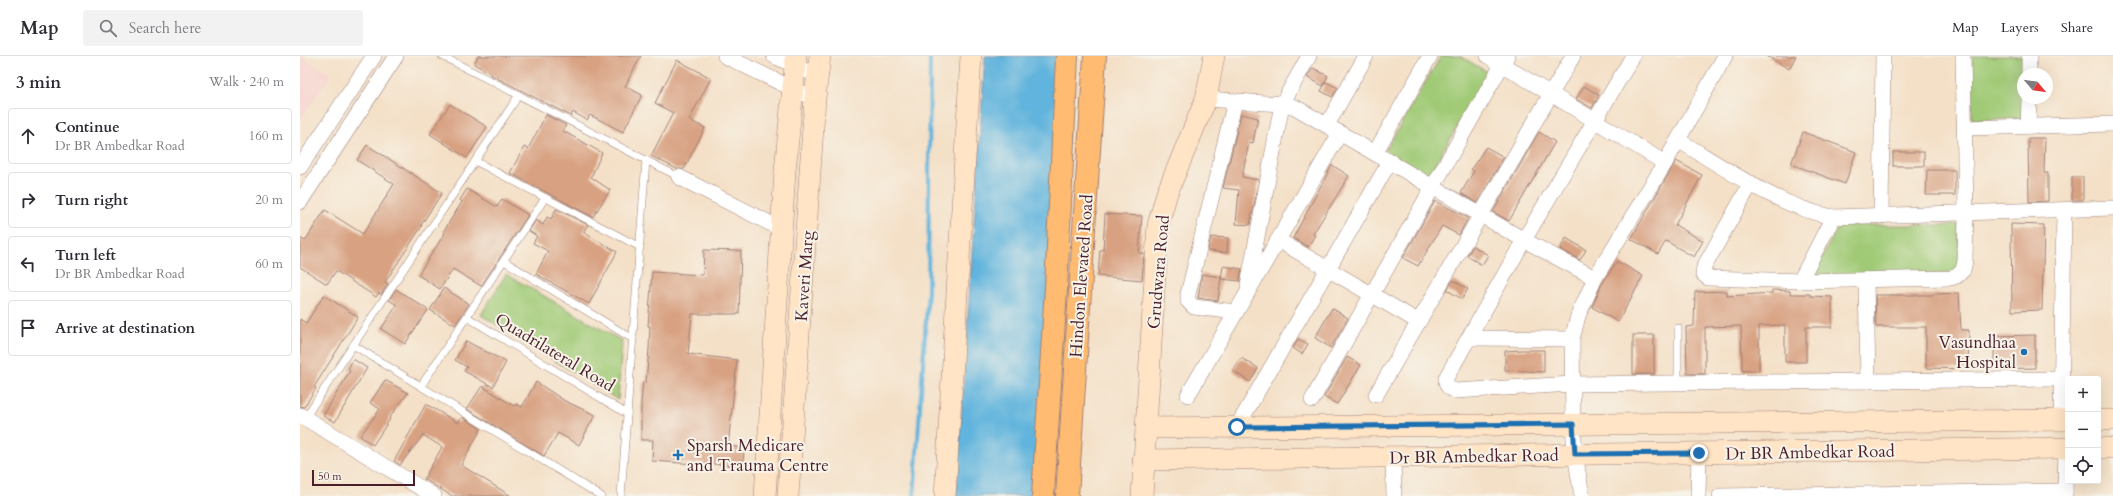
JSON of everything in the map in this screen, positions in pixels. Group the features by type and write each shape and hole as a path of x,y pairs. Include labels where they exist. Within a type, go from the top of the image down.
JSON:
{"highway":[{"name":"Hindon Elevated Road","path":"1043,496 1056,296 1067,56"},
{"name":"Hindon Elevated Road","path":"1067,496 1095,56"}],"street":[{"path":"300,167 374,56"},
{"path":"300,202 396,56"},
{"path":"725,56 792,89 815,98"},
{"path":"774,56 819,66"},
{"path":"944,496 971,56"},
{"name":"Grudwara Road","path":"1142,496 1158,225 1167,193 1206,99 1214,56"},
{"path":"1246,296 1282,104 1308,56"},
{"path":"1327,125 1366,56"},
{"path":"1375,153 1430,56"},
{"path":"1488,56 1505,60 1551,95 1595,120 1664,163"},
{"path":"1376,395 1573,56"},
{"path":"1633,56 1524,240 1446,378 1446,385 1450,389 1455,391 1572,384 2061,380"},
{"path":"1582,496 1575,454 1572,384 1572,339 1578,316 1595,278 1678,140 1725,56"},
{"path":"1881,216 1883,56"},
{"path":"1751,183 1704,267 1703,274 1708,278 1800,281 1951,278 1957,276 1963,270 1965,261 1966,214 1963,56"},
{"path":"2029,56 2029,68"},
{"path":"1312,400 1505,60"},
{"name":"Kaveri Marg","path":"765,496 781,229 795,61"},
{"name":"Kaveri Marg","path":"788,496 815,98 819,66"},
{"path":"1206,99 1282,104 1295,107 1524,240 1595,278"},
{"path":"1235,101 1188,294 1188,301 1194,307 1236,312"},
{"path":"2028,104 2028,126"},
{"path":"1965,128 2113,124"},
{"path":"1188,395 1340,133"},
{"path":"1678,140 1751,183 1800,208 1816,214 1833,217 2064,211 2113,208"},
{"path":"1237,427 1390,161"},
{"path":"679,177 781,229"},
{"path":"2064,211 2061,380 2065,420"},
{"path":"1800,281 1833,217"},
{"path":"1278,240 1419,322"},
{"path":"1866,280 1868,381"},
{"path":"1469,338 1572,339"},
{"path":"302,416 434,496"},
{"name":"Dr BR Ambedkar Road","path":"1146,428 2065,420"},
{"path":"2101,420 2113,420"},
{"name":"Dr BR Ambedkar Road","path":"1143,460 2065,448"},
{"path":"2101,448 2113,448"},
{"path":"1698,496 1699,453"},
{"path":"1393,457 1394,496"},
{"path":"1720,496 2065,493"}],"lane":[{"path":"442,56 679,177"},
{"path":"302,416 353,345 519,95"},
{"path":"621,496 646,160"},
{"path":"475,161 640,248"},
{"path":"421,386 545,198"},
{"path":"504,261 633,339"},
{"name":"Quadrilateral Road","path":"467,317 627,414"},
{"path":"1678,328 1678,383"},
{"path":"353,345 601,496"}],"shaded area":[{"path":"300,56 331,75 300,120"}],"green space":[{"path":"1441,56 1460,56 1489,73 1428,176 1385,151"},
{"path":"1972,56 2023,56 2023,68 2017,68 2017,104 2023,104 2023,119 1972,120"},
{"path":"1839,225 1959,225 1959,274 1812,276"},
{"path":"506,274 622,341 618,400 481,315"}],"water":[{"path":"985,56 1073,56 1044,496 956,496"}],"building":[{"path":"478,56 641,56 625,86 642,95 623,132 590,115 587,120 573,112 571,116 491,75 492,74 474,64"},
{"path":"1767,56 1796,56 1789,69"},
{"path":"677,60 711,78 689,120 705,128 684,169 677,169 651,156 673,113 655,103"},
{"path":"1313,68 1328,76 1323,86 1307,77"},
{"path":"1326,82 1338,88 1332,97 1321,91"},
{"path":"1584,86 1599,95 1592,108 1576,99"},
{"path":"450,104 487,127 467,158 430,134"},
{"path":"1241,114 1258,118 1253,143 1249,142 1242,177 1259,180 1250,225 1236,224 1239,190 1223,188"},
{"path":"546,115 566,125 563,131 602,153 591,177 610,190 593,217 510,173 524,147 528,149"},
{"path":"1539,132 1555,142 1509,221 1493,212"},
{"path":"1803,132 1856,152 1845,184 1791,164"},
{"path":"2028,138 2045,138 2044,173 2048,173 2048,201 2029,202"},
{"path":"367,145 442,193 385,282 388,284 381,295 379,293 376,297 336,271 327,284 300,267 300,238 305,241 325,210 363,234 394,184 357,160"},
{"path":"1486,147 1504,157 1477,203 1461,193 1474,171 1471,169"},
{"path":"1893,152 1924,152 1924,166 1893,166"},
{"path":"1676,161 1702,175 1675,225 1703,241 1694,257 1666,241 1658,254 1631,239"},
{"path":"1332,165 1349,176 1313,234 1315,235 1308,247 1293,238"},
{"path":"1927,170 1955,170 1955,195 1926,195"},
{"path":"2072,177 2083,177 2083,200 2072,200"},
{"path":"467,189 497,207 502,199 528,215 481,286 453,269 440,289 418,275 445,233 443,232 462,202 460,200"},
{"path":"1435,201 1468,218 1459,235 1442,226 1418,266 1403,258"},
{"path":"556,209 588,225 583,232 617,252 589,304 536,274 548,251 533,243 537,236 529,231 536,220 543,225 547,217 551,219"},
{"path":"1105,214 1142,216 1139,253 1144,254 1142,280 1098,276 1100,250 1103,250"},
{"path":"2011,224 2044,225 2042,310 2012,311"},
{"path":"1211,237 1228,238 1227,253 1208,251"},
{"path":"1566,238 1586,250 1580,260 1560,249"},
{"path":"1473,246 1488,255 1482,265 1467,256"},
{"path":"704,250 741,251 739,314 692,314 688,354 737,360 728,446 744,448 743,467 696,462 696,464 652,461 653,440 641,440 641,402 643,382 646,382 649,349 650,326 648,326 652,272 703,275"},
{"path":"1617,261 1643,276 1618,322 1592,307 1601,286"},
{"path":"1223,266 1242,269 1240,281 1221,279"},
{"path":"1202,274 1221,277 1218,301 1198,298"},
{"path":"1453,280 1468,289 1462,299 1447,290"},
{"path":"444,288 469,304 455,325 430,310"},
{"path":"396,289 428,310 405,344 381,329 397,305 389,300"},
{"path":"1772,290 1790,291 1790,294 1810,294 1810,296 1832,297 1832,327 1806,327 1806,362 1785,362 1785,325 1759,326 1759,371 1742,371 1741,326 1705,327 1705,374 1687,374 1686,327 1694,326 1695,292 1727,291 1727,296 1772,293"},
{"path":"1959,293 1961,330 1969,330 1968,369 1926,368 1926,327 1876,327 1875,295 1934,295"},
{"path":"324,295 358,317 314,387 316,388 304,407 300,406 300,319 306,323"},
{"path":"1332,308 1348,318 1331,348 1315,338"},
{"path":"1633,335 1654,335 1654,374 1633,374"},
{"path":"2035,335 2035,368 1994,369 1994,336"},
{"path":"1298,339 1308,344 1302,354 1293,348"},
{"path":"466,341 506,362 493,387 464,371 467,367 455,360"},
{"path":"1544,350 1544,372 1505,370 1505,351"},
{"path":"1347,357 1361,365 1337,404 1324,397"},
{"path":"1241,358 1258,368 1250,382 1233,371"},
{"path":"353,359 367,368 335,422 323,416 350,371 348,369"},
{"path":"385,380 408,393 389,418 390,419 373,445 360,436 380,409 370,403"},
{"path":"536,382 565,401 595,415 579,445 558,433 544,456 467,409 482,386 514,406 516,404 522,407"},
{"path":"426,404 458,423 462,417 481,429 461,465 511,496 452,496 424,479 442,447 423,435 400,465 394,461"}],"waterway":[{"path":"914,496 928,291 930,56"}],"place":[{"name":"Vasundhaa Hospital","path":"2024,352"},
{"name":"Sparsh Medicare and Trauma Centre","path":"678,455"}],"route":[{"path":"1237,427 1573,424 1575,454 1699,453"}]}
